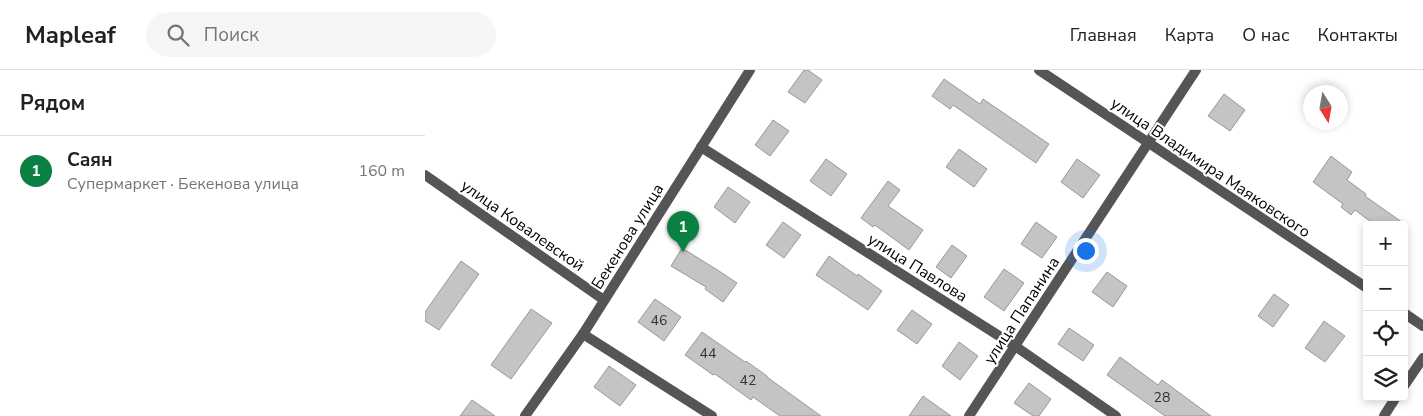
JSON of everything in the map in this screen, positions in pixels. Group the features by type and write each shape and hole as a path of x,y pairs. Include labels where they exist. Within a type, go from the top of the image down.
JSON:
{"street":[{"name":"Бекенова улица","path":"525,416 583,334 750,70"},
{"name":"улица Владимира Маяковского","path":"1039,70 1363,285"},
{"name":"улица Папанина","path":"969,416 1196,70"},
{"name":"улица Павлова","path":"701,147 1015,346 1117,416"},
{"name":"улица Ковалевской","path":"425,175 604,300"},
{"path":"1408,316 1423,326"},
{"path":"583,334 713,416"},
{"path":"1408,380 1423,358"},
{"path":"1384,416 1394,401"}],"building":[{"path":"804,70 808,70 822,80 805,103 788,92"},
{"path":"944,79 980,104 983,99 1049,144 1036,163 953,105 950,109 932,96"},
{"path":"1224,94 1245,110 1230,131 1208,116"},
{"path":"773,120 789,131 770,156 755,145"},
{"path":"959,149 987,169 974,187 946,167"},
{"path":"1331,156 1352,172 1347,180 1366,194 1365,196 1400,221 1370,221 1355,210 1351,215 1341,207 1343,204 1313,182"},
{"path":"826,159 847,174 831,196 810,181"},
{"path":"1077,159 1100,175 1083,198 1061,182"},
{"path":"888,181 900,190 888,206 923,230 909,250 875,225 873,227 861,218"},
{"path":"728,187 750,202 735,223 714,207"},
{"path":"783,222 801,235 784,258 766,245"},
{"path":"1036,222 1057,237 1042,258 1021,244"},
{"path":"952,245 967,256 951,278 936,267"},
{"path":"682,248 737,283 723,302 705,289 706,287 671,266"},
{"path":"829,256 882,291 868,310 816,275"},
{"path":"461,261 479,274 439,330 425,321 425,312"},
{"path":"1004,269 1024,283 1004,311 984,297"},
{"path":"1107,272 1127,286 1113,307 1092,292"},
{"path":"1274,294 1289,305 1273,327 1258,316"},
{"path":"655,299 681,317 664,341 638,322"},
{"path":"531,309 552,323 511,379 491,365"},
{"path":"912,310 932,324 917,344 897,330"},
{"path":"1324,321 1345,336 1325,362 1305,348"},
{"path":"1069,328 1094,345 1083,361 1058,344"},
{"path":"702,332 746,361 821,416 780,416 753,397 751,400 715,374 713,375 685,355"},
{"path":"959,342 978,356 960,380 942,366"},
{"path":"1120,357 1158,385 1162,380 1211,416 1165,416 1107,375"},
{"path":"609,366 636,385 620,406 594,387"},
{"path":"1029,383 1051,399 1039,416 1033,416 1014,403"},
{"path":"923,396 951,416 909,416"},
{"path":"472,400 495,416 460,416"}],"place":[{"name":"Саян","path":"683,252"}]}
